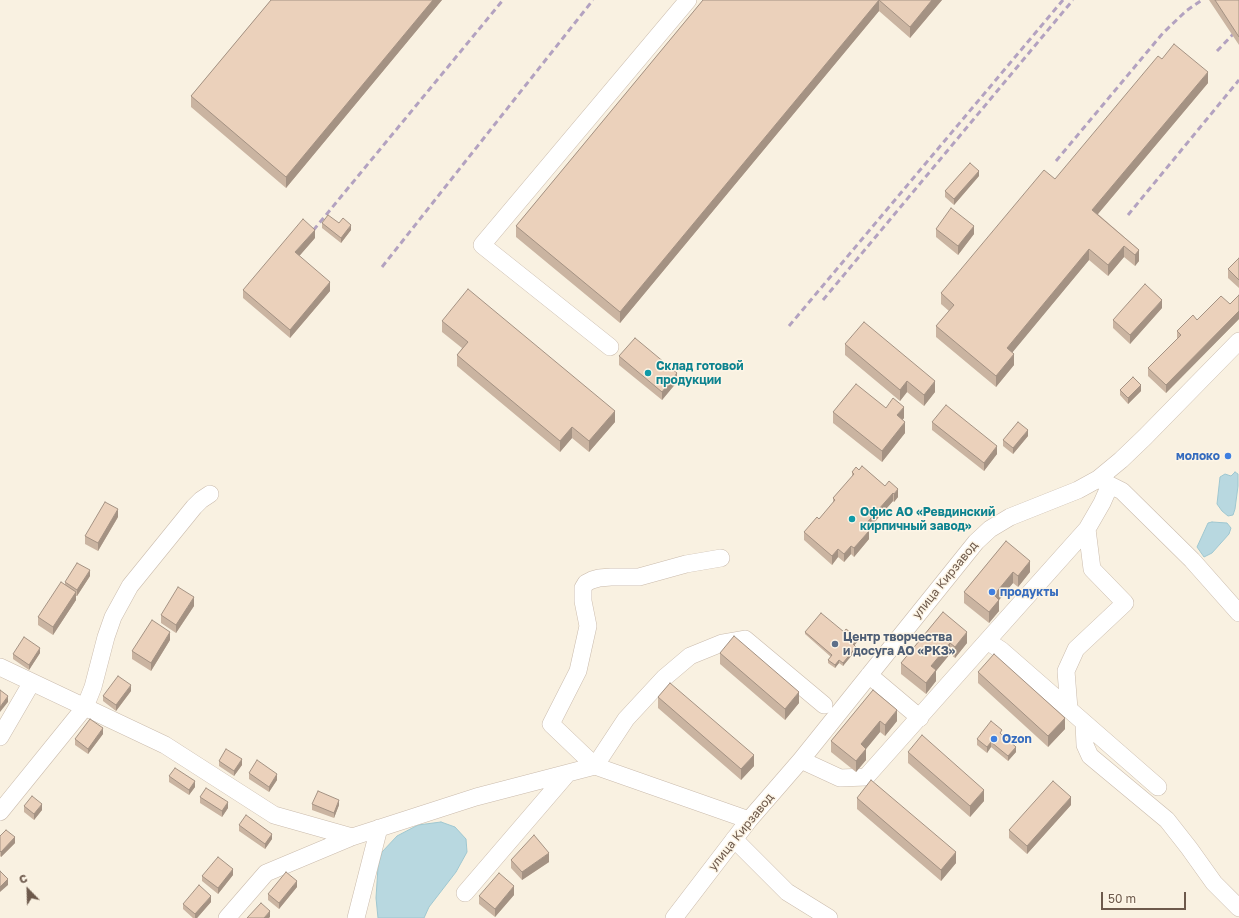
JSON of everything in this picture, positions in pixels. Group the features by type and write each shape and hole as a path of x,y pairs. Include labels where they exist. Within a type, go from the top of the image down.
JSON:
{"street":[{"path":"610,347 482,245 688,0"},
{"name":"улица Кирзавод","path":"674,918 749,820 801,760 969,550 982,536 990,529 1010,517 1078,490 1104,482 1121,460 1239,341"},
{"path":"801,760 840,778 866,777 1087,529 1102,503 1104,482 1122,491 1192,560 1239,613"},
{"path":"0,812 85,706 93,687 106,637 113,617 130,586 184,519 201,500 210,494"},
{"path":"1069,709 1066,671 1076,649 1125,603 1092,569 1087,529"},
{"path":"721,558 680,566 639,577 599,578 586,583 582,588 588,626 578,671 551,724 595,766 749,820"},
{"path":"227,918 266,873 352,837 476,797 595,766 626,719 664,678 690,656 722,643 745,639 824,705"},
{"path":"987,642 1001,650 1158,787"},
{"path":"0,667 165,745 274,815 352,837"},
{"path":"869,675 920,718"},
{"path":"0,737 32,682"},
{"path":"1084,723 1085,745 1090,756 1167,820 1214,883 1239,908"},
{"path":"465,893 568,773"},
{"path":"356,918 380,828"},
{"path":"734,840 787,892 829,918"}],"water":[{"path":"1235,472 1238,474 1238,486 1235,509 1233,515 1228,516 1217,504 1220,477 1225,474 1231,476"},
{"path":"1208,523 1227,523 1231,528 1229,534 1212,553 1204,557 1197,547"},
{"path":"441,822 455,827 466,839 467,852 456,872 429,907 424,918 378,918 376,898 378,867 382,852 397,836 418,825"}],"building":[{"path":"271,0 433,0 286,177 191,96"},
{"path":"703,0 879,0 620,312 516,226"},
{"path":"879,0 932,0 910,27"},
{"path":"1215,0 1239,0 1239,37"},
{"path":"1174,44 1208,72 1092,210 1139,250 1135,255 1124,246 1108,265 1089,249 1007,348 1014,354 996,376 936,326 954,305 941,293 1044,170 1055,179 1158,56 1162,59"},
{"path":"970,163 979,171 954,199 945,191"},
{"path":"951,208 974,226 958,246 936,229"},
{"path":"328,215 339,223 343,218 351,225 341,238 322,223"},
{"path":"303,219 315,230 295,252 330,282 290,330 243,290"},
{"path":"1239,258 1239,280 1228,269"},
{"path":"1145,284 1162,300 1130,335 1113,320"},
{"path":"468,289 615,411 589,441 572,427 560,441 457,355 468,342 442,321"},
{"path":"1239,295 1239,311 1166,385 1148,368 1181,335 1177,331 1193,315 1197,320 1221,296 1230,304"},
{"path":"864,322 935,381 924,395 907,381 900,390 845,344"},
{"name":"Склад готовой продукции","path":"635,338 677,373 662,392 619,356"},
{"path":"1133,377 1141,385 1128,398 1120,390"},
{"path":"856,384 886,408 893,398 904,407 897,415 905,422 882,451 833,412"},
{"path":"946,405 997,446 984,463 932,422"},
{"path":"1018,422 1028,430 1013,448 1003,440"},
{"name":"Офис АО «Ревдинский кирпичный завод»","path":"862,466 885,486 889,481 898,489 864,526 869,531 854,548 851,546 844,554 838,549 832,556 804,532 817,517 819,519 835,500 833,498 854,474 852,472 856,467 859,470"},
{"path":"105,502 118,509 98,543 85,536"},
{"path":"1006,541 1030,561 1018,576 1013,572 994,595 999,600 989,612 964,592"},
{"path":"77,563 90,570 77,590 65,582"},
{"path":"61,582 76,592 53,627 38,617"},
{"path":"178,587 194,597 176,625 161,615"},
{"path":"943,612 967,632 955,647 950,643 931,666 936,670 926,683 901,663"},
{"name":"Центр творчества и досуга АО «РКЗ»","path":"821,613 844,632 846,629 858,638 853,644 856,647 843,663 839,660 835,665 828,660 832,655 805,632"},
{"path":"152,620 170,632 151,663 132,651"},
{"path":"734,636 799,692 785,709 720,653"},
{"path":"24,637 40,648 29,665 13,654"},
{"path":"994,654 1065,718 1048,736 978,672"},
{"path":"118,676 131,685 116,705 103,696"},
{"path":"670,683 754,755 741,769 658,697"},
{"path":"0,690 8,696 0,707"},
{"path":"873,690 897,710 885,725 880,721 861,744 866,749 856,761 831,741"},
{"path":"90,719 103,728 88,749 75,739"},
{"path":"991,721 1002,730 1000,733 1016,747 1008,756 991,742 987,747 977,739"},
{"path":"922,735 984,790 970,806 908,752"},
{"path":"226,749 242,759 234,771 219,761"},
{"path":"257,760 277,774 269,787 249,773"},
{"path":"175,768 195,781 189,790 169,776"},
{"path":"871,780 956,852 941,870 857,798"},
{"path":"1053,781 1071,797 1027,846 1009,830"},
{"path":"206,788 228,802 222,811 200,797"},
{"path":"318,791 339,800 334,813 312,804"},
{"path":"32,796 42,804 34,814 24,806"},
{"path":"246,815 272,834 265,844 239,825"},
{"path":"6,830 15,837 1,852 0,836"},
{"path":"534,835 549,853 522,872 511,860"},
{"path":"218,857 233,869 218,888 202,876"},
{"path":"0,871 8,879 0,887"},
{"path":"286,872 297,881 279,903 268,894"},
{"path":"499,873 514,886 495,909 479,896"},
{"path":"199,885 211,896 195,914 183,904"},
{"path":"261,903 270,911 264,918 247,918"}],"railway":[{"path":"307,238 503,0"},
{"path":"382,267 593,0"},
{"path":"789,326 1063,0"},
{"path":"823,300 1073,0"},
{"path":"1056,161 1163,33 1186,11 1202,0"},
{"path":"1217,51 1239,28"},
{"path":"1128,215 1239,80"}],"place":[{"name":"Склад готовой продукции","path":"648,373"},
{"name":"молоко","path":"1228,456"},
{"name":"Офис АО «Ревдинский кирпичный завод»","path":"852,519"},
{"name":"продукты","path":"992,592"},
{"name":"Центр творчества и досуга АО «РКЗ»","path":"835,644"},
{"name":"Ozon","path":"994,739"}]}
